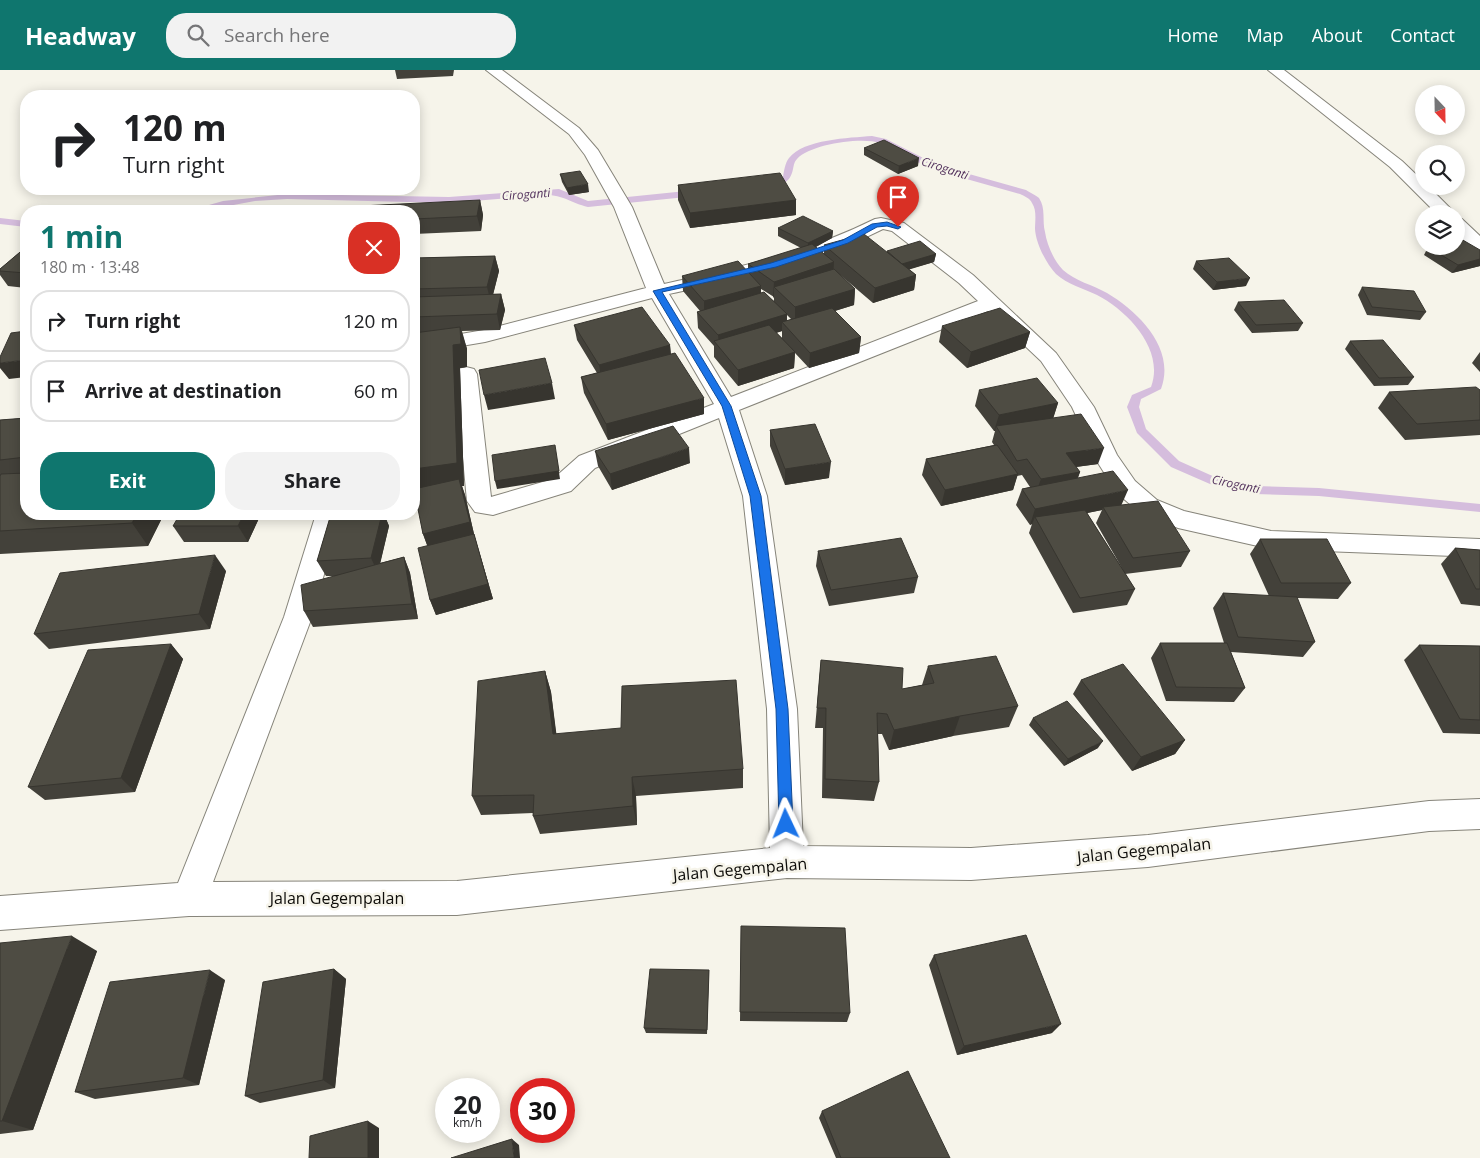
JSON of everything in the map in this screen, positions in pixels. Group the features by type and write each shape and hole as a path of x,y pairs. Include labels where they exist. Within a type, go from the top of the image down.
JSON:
{"street":[{"path":"493,70 574,131 592,153 619,202 657,291 726,406 756,496 782,709 788,862"},
{"path":"1275,70 1396,164 1438,205"},
{"path":"420,347 484,336 657,291 773,265 845,241 875,225 882,224 898,227 966,279 1049,357 1083,407 1111,465 1126,487 1148,506 1178,520 1271,540 1480,548"},
{"path":"1465,232 1480,246"},
{"path":"466,374 479,501 484,506 493,506 562,485 571,479 587,462 992,302"},
{"path":"190,899 298,617 326,520"},
{"name":"Jalan Gegempalan","path":"0,913 190,899 457,898 788,862 971,864 1148,851 1430,816 1480,814"}],"building":[{"path":"884,140 919,158 899,166 864,148"},
{"path":"580,171 588,184 567,188 560,174"},
{"path":"780,173 796,200 690,213 678,185"},
{"path":"480,200 477,216 420,219 420,205 381,205"},
{"path":"803,216 833,231 808,243 778,228"},
{"path":"864,234 916,275 875,288 824,245"},
{"path":"920,241 936,254 902,264 887,251"},
{"path":"1465,241 1480,250 1480,259 1458,265 1441,255 1465,255"},
{"path":"812,244 834,262 774,282 748,264"},
{"path":"20,252 20,273 0,271"},
{"path":"495,256 487,287 420,289 420,258"},
{"path":"1229,258 1250,278 1217,282 1196,261"},
{"path":"738,261 761,286 704,301 682,276"},
{"path":"834,269 855,289 795,307 774,287"},
{"path":"1362,287 1414,291 1426,312 1372,307"},
{"path":"764,292 787,314 718,335 697,312"},
{"path":"501,294 497,314 420,317 420,297"},
{"path":"1284,300 1303,323 1256,325 1238,302"},
{"path":"642,307 670,345 599,365 574,325"},
{"path":"832,308 861,337 810,353 782,322"},
{"path":"1000,308 1030,332 971,352 942,326"},
{"path":"769,325 795,352 738,370 714,341"},
{"path":"460,327 461,344 453,345 457,463 420,468 420,332"},
{"path":"20,332 20,361 0,363 0,357 11,333"},
{"path":"1383,340 1414,377 1379,378 1350,341"},
{"path":"675,353 704,398 606,424 581,377"},
{"path":"545,358 552,383 484,395 479,370"},
{"path":"1037,378 1058,403 999,415 979,390"},
{"path":"1476,387 1480,390 1480,420 1417,424 1389,392"},
{"path":"1081,414 1104,448 1066,453 1080,472 1041,479 1027,459 1017,461 996,426"},
{"path":"20,418 20,458 0,460 0,420"},
{"path":"815,424 831,462 785,469 770,430"},
{"path":"673,426 689,448 610,474 595,451"},
{"path":"555,445 559,471 495,481 492,455"},
{"path":"997,445 1018,474 945,490 926,459"},
{"path":"1113,471 1128,490 1035,509 1022,489"},
{"path":"20,473 20,520 134,520 132,523 0,531 1,474"},
{"path":"459,479 470,522 423,534 420,519 420,488"},
{"path":"1158,501 1190,551 1133,558 1103,507"},
{"path":"1085,510 1135,589 1080,598 1035,517"},
{"path":"176,520 241,520 238,526 173,526"},
{"path":"329,520 380,520 371,558 317,561"},
{"path":"474,534 488,584 430,600 418,548"},
{"path":"901,538 918,577 831,590 818,551"},
{"path":"1260,539 1327,539 1351,583 1281,583"},
{"path":"1455,548 1480,550 1480,589 1476,589"},
{"path":"215,555 199,614 34,634 60,573"},
{"path":"404,557 412,604 304,611 301,585"},
{"path":"1223,593 1297,597 1315,642 1238,637"},
{"path":"1160,643 1227,643 1245,688 1176,687"},
{"path":"171,644 121,778 28,787 88,650"},
{"path":"1419,645 1480,646 1480,720 1460,719"},
{"path":"996,656 1018,706 894,730 887,714 877,713 879,782 825,779 826,708 817,708 821,660 903,668 902,689 934,683 928,666"},
{"path":"1123,664 1185,740 1141,757 1081,680"},
{"path":"545,671 553,734 621,728 622,686 736,680 743,769 632,777 633,806 533,816 534,795 472,796 478,681"},
{"path":"1067,701 1103,741 1068,759 1033,718"},
{"path":"741,926 845,928 850,1013 740,1012"},
{"path":"1026,935 1061,1024 964,1046 934,955"},
{"path":"72,936 2,1121 0,1121 0,943"},
{"path":"334,969 323,1080 245,1096 263,982"},
{"path":"650,969 709,970 707,1030 644,1028"},
{"path":"210,970 183,1078 75,1092 110,982"},
{"path":"908,1071 950,1158 841,1158 822,1111"},
{"path":"368,1121 368,1158 309,1158 310,1136"},
{"path":"510,1140 510,1143 512,1143 514,1158 451,1158 500,1143"}],"waterway":[{"name":"Ciroganti","path":"767,185 782,182 787,178 791,160 802,150 838,141 872,138 883,141 934,167 1023,192 1035,199 1039,208 1040,232 1048,255 1060,272 1122,307 1148,335 1155,347 1160,378 1156,389 1136,397 1133,407 1141,430 1175,464 1214,481 1255,490 1319,492 1480,508"},
{"name":"Ciroganti","path":"215,205 255,199 287,197 320,196 449,200 559,192 579,202 588,204 696,193"},
{"name":"Ciroganti","path":"0,221 20,223"}],"route":[{"path":"786,824 782,709 756,496 726,406 657,291 773,265 845,241 875,225 887,224 898,227"}]}
